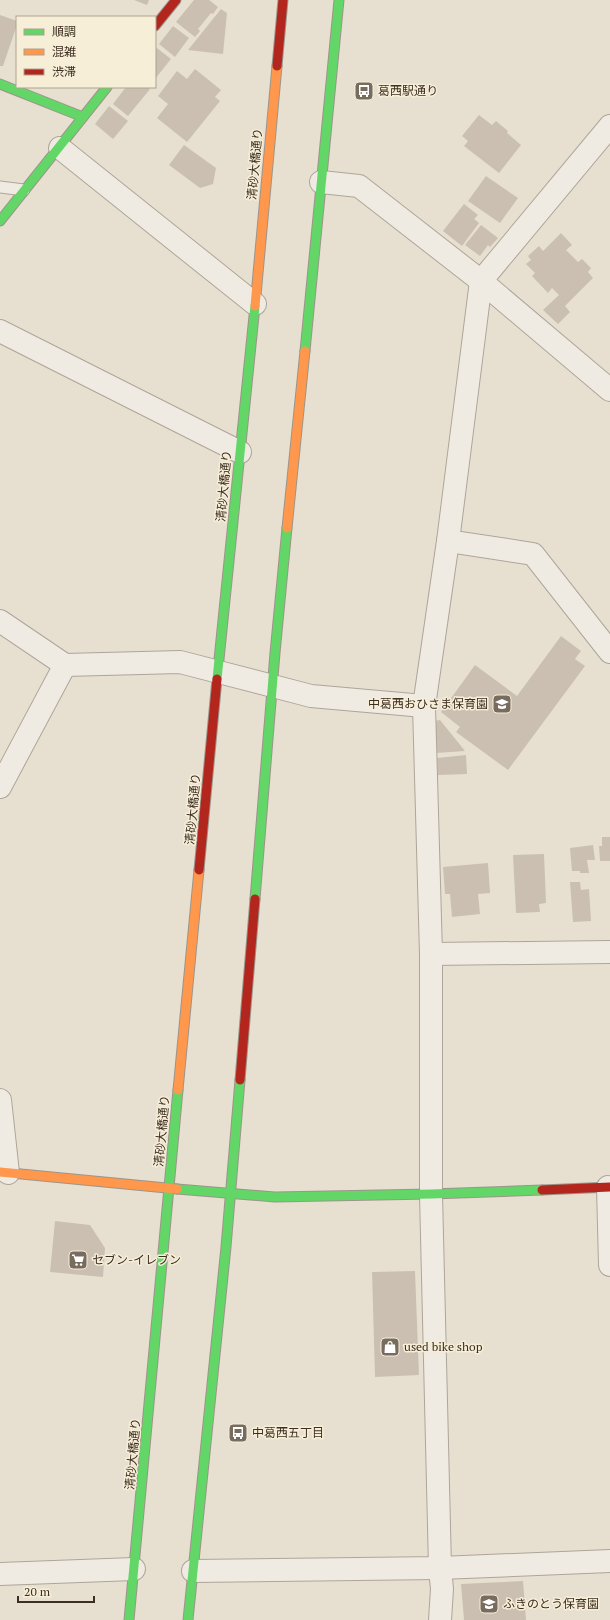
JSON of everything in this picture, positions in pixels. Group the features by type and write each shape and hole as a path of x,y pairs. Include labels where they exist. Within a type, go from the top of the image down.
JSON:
{"main road":[{"path":"156,25 176,0"},
{"name":"清砂大橋通り","path":"129,1620 283,0"},
{"path":"188,1620 230,1193 272,686 339,0"},
{"path":"0,84 83,117"},
{"path":"0,221 60,148 106,88"},
{"path":"4,1173 114,1184 275,1197 431,1194 609,1187"}],"street":[{"path":"440,1620 442,1589 440,1568 431,1194 431,954 424,706 448,541 481,281 610,126"},
{"path":"60,148 255,304"},
{"path":"321,182 359,186 481,281 610,390"},
{"path":"0,331 240,452"},
{"path":"448,541 532,554 610,652"},
{"path":"0,621 65,665 180,662 311,696 424,706"},
{"path":"0,787 65,665"},
{"path":"431,954 610,952"},
{"path":"0,1100 4,1173"},
{"path":"609,1187 610,1265"},
{"path":"192,1571 440,1568 610,1561"},
{"path":"0,1574 134,1570"}],"lane":[{"path":"0,187 24,190"}],"building":[{"path":"134,0 149,0 147,5"},
{"path":"194,0 209,0 218,7 198,29 200,31 195,37 176,22"},
{"path":"221,9 227,13 223,54 188,50"},
{"path":"0,15 16,21 16,28 3,66 0,66"},
{"path":"173,26 189,38 175,57 159,44"},
{"path":"157,48 171,59 156,78"},
{"path":"195,69 221,90 215,97 220,101 187,142 157,118 168,104 158,96 177,71 187,79"},
{"path":"125,88 150,89 128,116 113,104"},
{"path":"109,106 128,121 113,139 95,124"},
{"path":"479,115 492,125 496,121 521,145 499,173 464,146 468,141 462,136"},
{"path":"184,145 216,168 213,184 200,188 169,165"},
{"path":"486,176 518,198 500,223 468,201"},
{"path":"464,204 478,215 474,219 479,223 462,246 443,231"},
{"path":"481,225 498,238 490,247 488,245 480,256 465,245"},
{"path":"561,233 572,245 566,250 578,262 582,259 591,268 588,272 593,278 565,306 570,312 558,324 543,310 559,295 552,288 548,293 532,276 535,273 526,264 531,260 528,256 539,246 543,251"},
{"name":"中葛西おひさま保育園","path":"561,636 581,651 575,659 585,666 508,770 456,732 460,727 441,712 475,665 517,696"},
{"path":"440,720 465,751 436,753 434,721"},
{"path":"466,755 467,774 438,775 437,758"},
{"path":"602,837 610,837 610,861 600,861 599,846 602,846"},
{"path":"593,845 595,860 587,860 589,873 572,871 570,848"},
{"path":"544,854 546,903 539,904 540,912 516,913 513,855"},
{"path":"488,863 490,893 478,894 480,914 452,917 450,894 445,894 443,867"},
{"path":"570,882 580,882 581,890 589,889 591,921 573,922"},
{"name":"セブン-イレブン","path":"55,1221 90,1225 105,1248 103,1277 50,1272"},
{"path":"415,1271 419,1375 375,1377 372,1272"},
{"name":"ふきのとう保育園","path":"523,1581 526,1620 464,1620 461,1584"}],"traffic: fast":[{"path":"305,351 339,0"},
{"path":"0,84 83,117"},
{"path":"0,221 106,88"},
{"path":"217,679 255,306"},
{"path":"255,899 275,653 287,528"},
{"path":"188,1620 226,1247 240,1080"},
{"path":"129,1620 178,1090"},
{"path":"177,1189 275,1197 542,1190"}],"traffic: slow":[{"path":"255,306 277,66"},
{"path":"287,528 305,351"},
{"path":"178,1090 199,870"},
{"path":"0,1172 177,1189"}],"traffic: jam":[{"path":"156,25 176,0"},
{"path":"277,66 283,0"},
{"path":"199,870 217,679"},
{"path":"240,1080 255,899"},
{"path":"542,1190 610,1187"}],"place":[{"name":"葛西駅通り","path":"364,91"},
{"name":"中葛西おひさま保育園","path":"502,704"},
{"name":"セブン-イレブン","path":"78,1260"},
{"name":"used bike shop","path":"390,1347"},
{"name":"中葛西五丁目","path":"238,1433"},
{"name":"ふきのとう保育園","path":"489,1604"}]}
